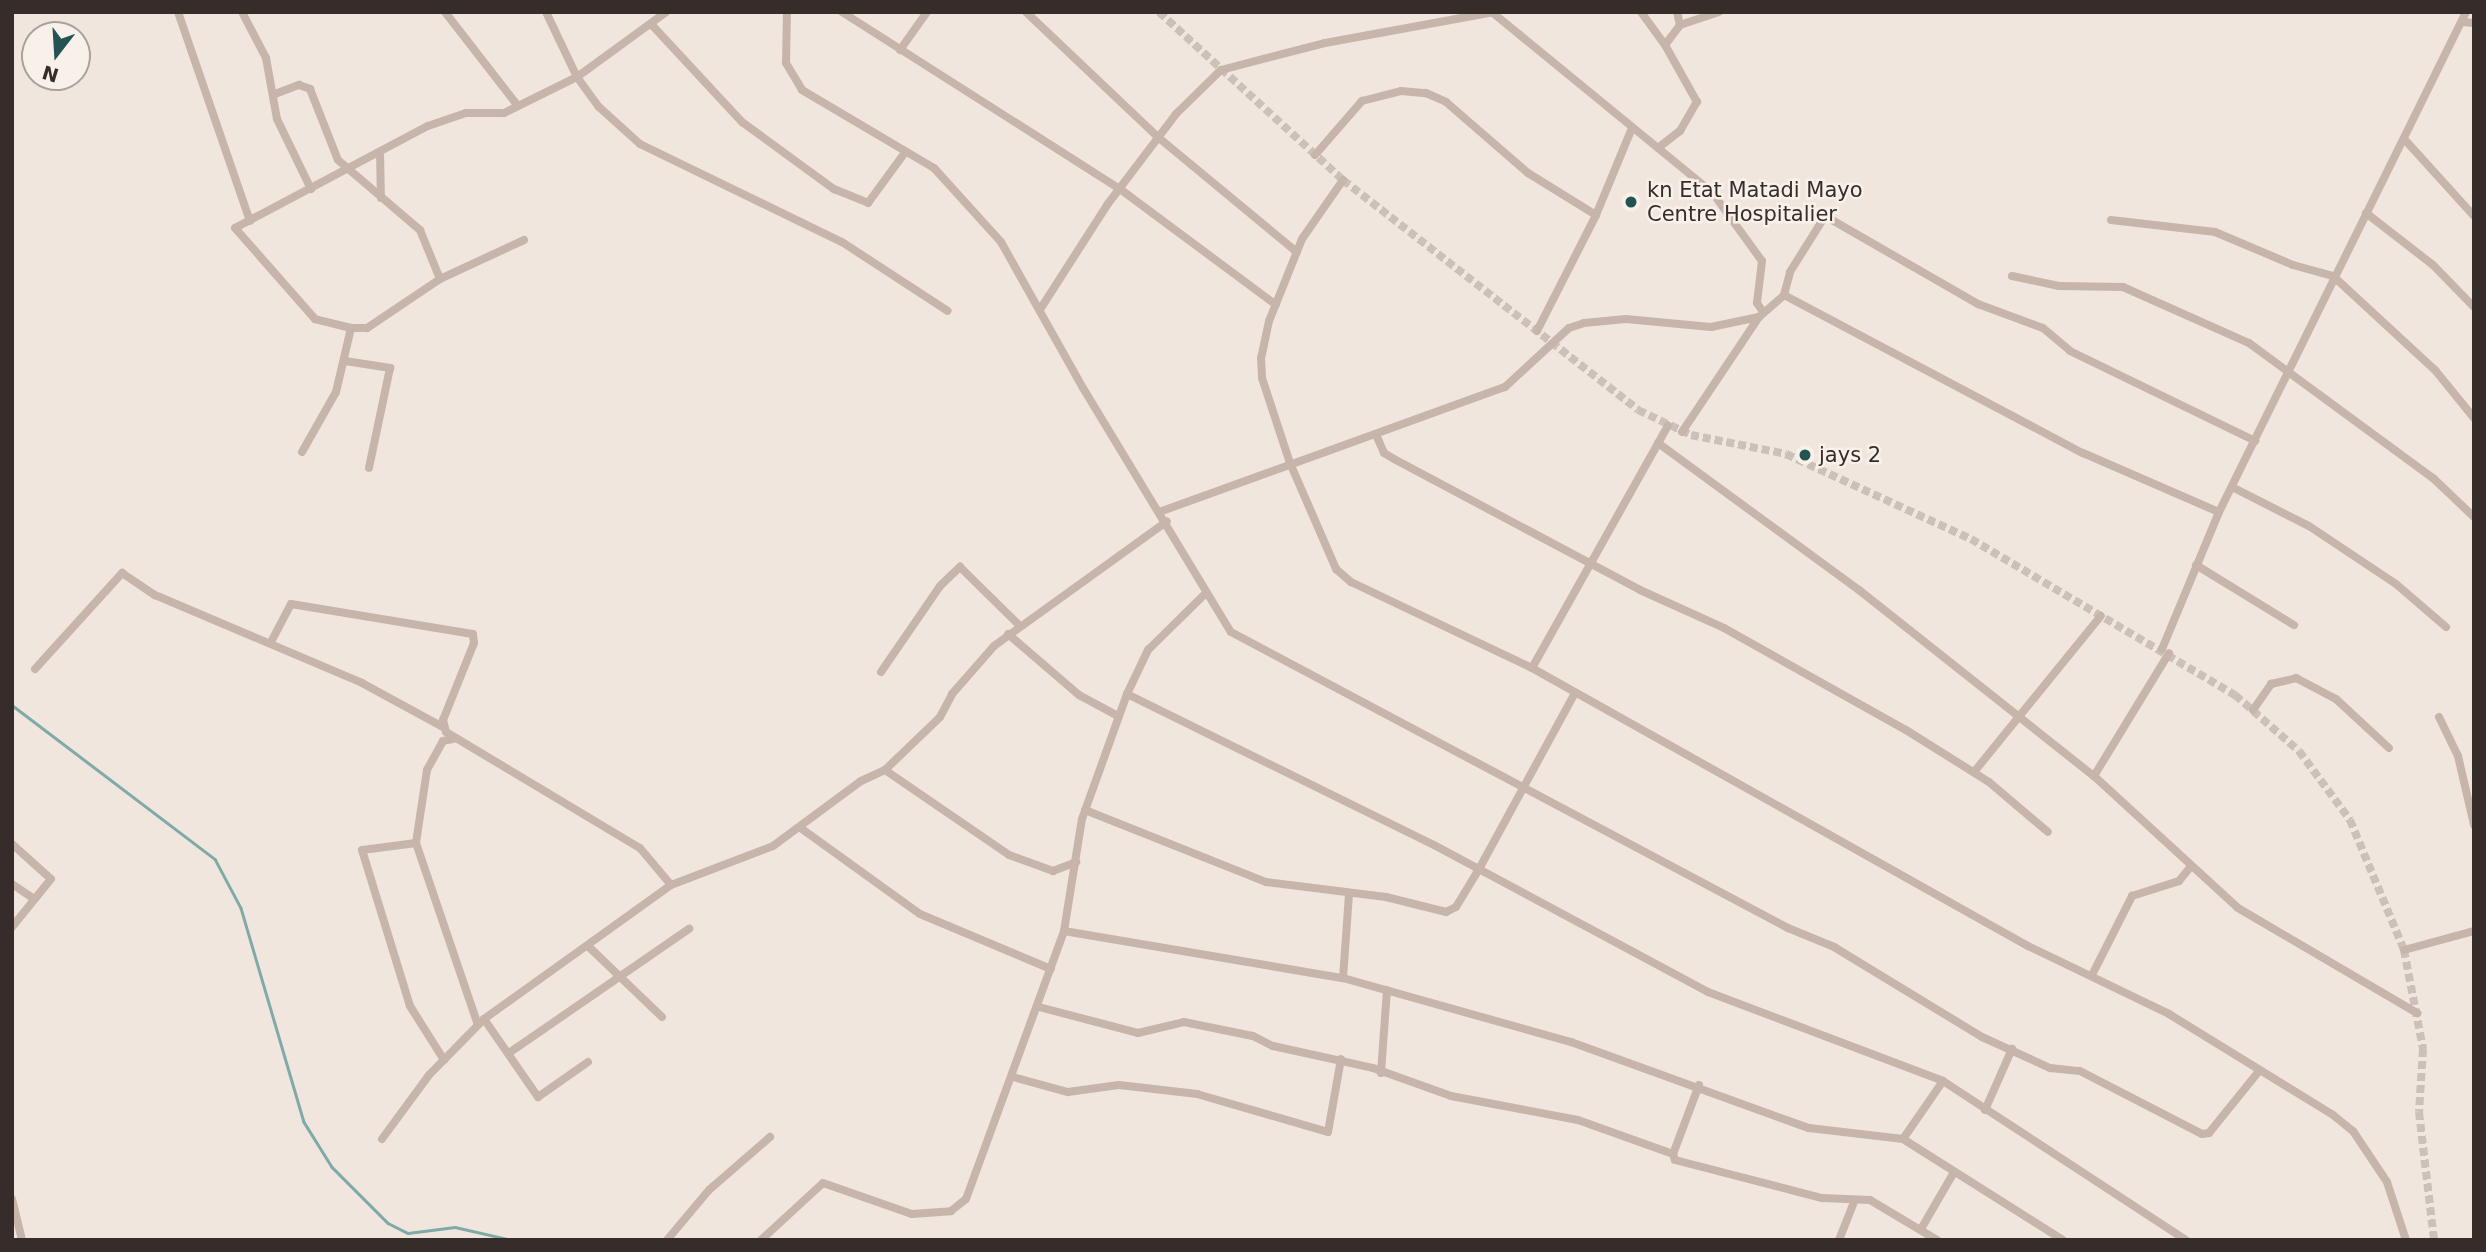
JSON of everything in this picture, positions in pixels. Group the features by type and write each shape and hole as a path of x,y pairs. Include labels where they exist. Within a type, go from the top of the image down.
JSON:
{"street":[{"path":"178,12 250,221"},
{"path":"242,12 265,58 275,94 277,120 312,189"},
{"path":"445,12 518,106"},
{"path":"546,12 577,77 599,107 640,144 854,248 948,311"},
{"path":"524,240 440,279 404,307 367,328 351,328 321,322 298,303 235,228 454,116 495,115 577,77 666,12"},
{"path":"787,12 786,63 802,90 906,151 955,185 978,212 1041,308 1083,388 1162,511 1224,625 1242,639 1523,783 1777,923 1833,947 1982,1037 2050,1068 2080,1071 2204,1135 2259,1071"},
{"path":"842,12 1120,189 1276,304"},
{"path":"900,50 927,12"},
{"path":"1026,12 1159,138 1297,252"},
{"path":"1641,12 1698,102 1680,131 1658,148"},
{"path":"1677,12 1681,25"},
{"path":"1664,45 1681,25 1719,12"},
{"path":"2094,776 2166,651 2196,565 2219,512 2290,371 2333,276 2406,141 2466,12"},
{"path":"1041,308 1120,189 1159,138 1221,70 1325,43 1494,13 1632,128 1707,186 1762,261 1757,303 1761,314"},
{"path":"2463,22 2474,23"},
{"path":"651,24 742,122 834,189 868,203 906,151"},
{"path":"275,94 299,85 310,89 331,146 346,170 426,237 440,279"},
{"path":"1315,155 1362,101 1401,91 1426,93 1446,102 1528,173 1596,215"},
{"path":"1537,331 1596,215 1632,128"},
{"path":"2406,141 2474,216"},
{"path":"380,152 377,185 383,201"},
{"path":"1343,180 1312,220 1297,252 1264,339 1262,378 1290,463 1329,559 1343,576 1532,668 1899,877 2169,1014 2353,1131 2387,1182 2406,1240"},
{"path":"2366,213 2433,265 2474,307"},
{"path":"1682,432 1761,314 1784,295 1790,272 1825,216 1978,304 2043,328 2070,351 2256,441"},
{"path":"2111,220 2215,232 2293,265 2333,276 2435,370 2474,418"},
{"path":"2012,276 2059,286 2123,287 2249,343 2433,478 2474,517"},
{"path":"1784,295 2095,459 2219,512"},
{"path":"1162,511 1290,463 1377,437 1505,387 1569,328 1584,323 1626,319 1712,327 1761,314"},
{"path":"302,452 336,392 351,328"},
{"path":"345,361 390,368 369,468"},
{"path":"1532,668 1589,560 1668,426"},
{"path":"1377,437 1384,453 1589,560 1640,590 1746,640 1974,772 2048,832"},
{"path":"1658,443 1859,590 2094,776 2191,866 2253,918 2417,1013"},
{"path":"2232,487 2309,526 2396,584 2446,627"},
{"path":"382,1139 444,1060 481,1022 589,947 671,885 802,829 861,781 885,770 940,717 953,694 1008,634 1167,521"},
{"path":"2196,565 2294,625"},
{"path":"881,672 940,586 960,567 1020,626"},
{"path":"35,669 122,573 155,595 271,642 443,727 453,739 640,848 671,885"},
{"path":"766,1238 824,1183 912,1214 951,1211 971,1188 1039,1007 1064,931 1085,810 1118,716 1148,650 1206,593"},
{"path":"271,642 295,604 473,634 474,643 443,727"},
{"path":"1974,772 2101,615"},
{"path":"1008,634 1079,695 1118,716"},
{"path":"2253,710 2271,684 2284,677 2297,678 2336,699 2389,748"},
{"path":"1085,810 1241,874 1446,912 1456,907 1479,869 1523,783 1575,693"},
{"path":"1127,694 1479,869 1708,992 1943,1081 2186,1240"},
{"path":"2438,717 2458,756 2474,825"},
{"path":"453,739 443,741 427,770 416,843 481,1022 509,1054 538,1097 588,1062"},
{"path":"885,770 1009,855 1053,871 1076,862"},
{"path":"802,829 920,914 1051,969"},
{"path":"416,843 362,850 410,1006 444,1060"},
{"path":"12,844 50,877 12,928"},
{"path":"2092,975 2132,896 2179,881 2191,866"},
{"path":"12,884 34,899"},
{"path":"1343,978 1349,894"},
{"path":"509,1054 618,975 689,929"},
{"path":"1064,931 1343,978 1571,1042 1699,1086 1809,1128 1903,1139 2063,1240"},
{"path":"2404,950 2474,931"},
{"path":"589,947 662,1017"},
{"path":"1381,1073 1387,990"},
{"path":"1039,1007 1138,1033 1173,1023 1193,1024 1341,1059 1451,1096 1578,1120 1673,1154"},
{"path":"1985,1110 2012,1049"},
{"path":"1013,1077 1068,1092 1119,1085 1196,1094 1328,1132 1341,1059"},
{"path":"1903,1139 1943,1081"},
{"path":"1699,1086 1673,1154 1675,1160 1715,1172 1854,1202 1870,1200 1937,1240"},
{"path":"667,1240 709,1190 770,1138"},
{"path":"1921,1229 1954,1172"},
{"path":"12,1199 22,1240"},
{"path":"1839,1240 1854,1202"}],"waterway":[{"path":"12,705 215,859 241,908 304,1122 332,1167 388,1223 408,1233 455,1227 512,1240"}],"tunnel":[{"path":"1159,12 1343,180 1638,410 1691,435 1786,454 1971,539 2235,695 2299,751 2350,820 2404,950 2423,1049 2419,1112 2434,1240"}],"place":[{"name":"kn Etat Matadi Mayo Centre Hospitalier","path":"1631,202"},
{"name":"jays 2","path":"1805,455"}]}
